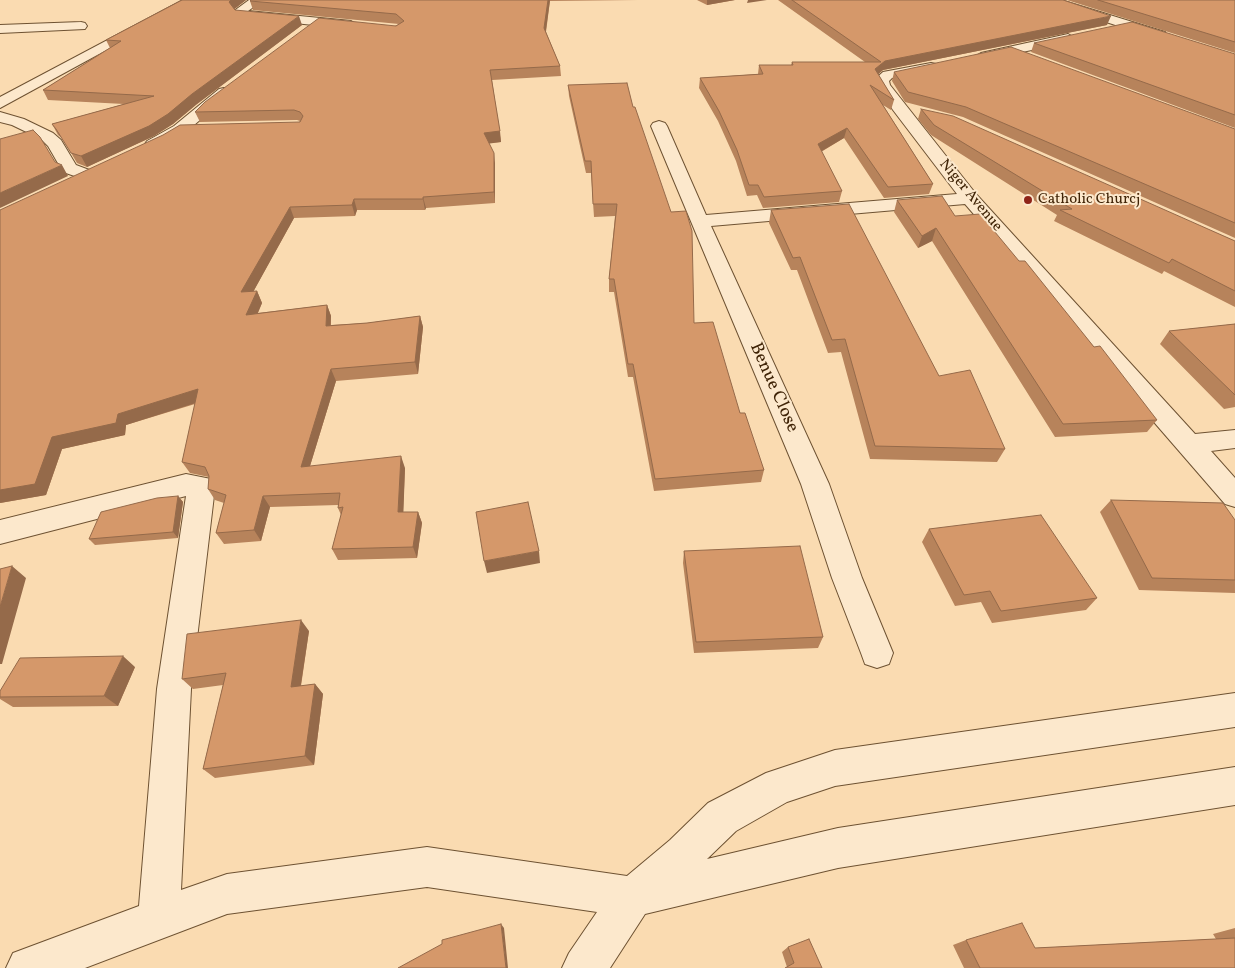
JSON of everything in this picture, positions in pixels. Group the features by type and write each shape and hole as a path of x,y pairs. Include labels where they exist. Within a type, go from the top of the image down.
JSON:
{"street":[{"path":"0,104 192,0"},
{"path":"257,0 240,11 242,14 362,26"},
{"path":"1052,1 1173,39"},
{"path":"302,33 318,22"},
{"path":"1101,31 1128,25"},
{"path":"0,29 81,26"},
{"path":"972,59 1083,35"},
{"path":"1009,51 1036,62"},
{"name":"Niger Avenue","path":"944,64 888,75 881,80 898,108 970,198 1235,496"},
{"path":"136,152 161,141 180,129 233,85"},
{"path":"898,108 923,114"},
{"path":"0,117 18,122 46,136 55,143 69,168 86,175"},
{"name":"Benue Close","path":"659,126 699,222 816,484 848,578 877,653"},
{"path":"180,129 209,128"},
{"path":"66,185 102,167"},
{"path":"699,222 970,198"},
{"path":"1190,444 1235,439"},
{"path":"0,532 186,485 201,487 174,689 159,920"},
{"path":"584,968 632,897 684,854 722,817 779,786 835,768 1235,710"},
{"path":"28,968 227,894 427,867 632,897 838,848 1235,786"}],"building":[{"path":"182,0 231,0 229,2 235,10 299,16 192,94 168,114 149,126 81,156 71,153 52,124 154,96 43,90 121,41 106,40"},
{"path":"251,0 548,0 544,28 560,66 490,70 500,131 484,133 494,153 494,192 423,197 423,199 354,199 352,205 290,207 241,292 257,291 246,315 327,305 326,326 420,316 415,362 331,369 301,467 401,456 398,512 418,512 413,547 332,549 343,507 338,508 340,493 263,496 254,530 216,533 226,495 208,489 209,476 205,467 182,462 198,389 118,414 116,423 52,437 35,484 0,490 0,210 163,135 180,125 300,122 303,116 300,112 294,110 195,112 205,102 319,18 396,26 404,21 396,14"},
{"path":"792,0 1063,0 1111,16 885,61 875,69 894,100 870,85 933,184 888,187 847,128 818,144 842,191 764,197 758,185 749,185 737,150 719,111 700,78 763,74 759,65 793,65 792,62 881,62"},
{"path":"1098,0 1235,0 1235,42"},
{"path":"1132,22 1235,54 1235,115 1034,43"},
{"path":"1011,47 1235,129 1235,223 966,107 908,92 894,72"},
{"path":"627,83 633,107 635,107 671,212 686,211 692,231 694,323 713,322 740,413 745,413 764,470 655,479 633,364 628,364 614,279 609,279 617,204 593,204 591,161 585,161 568,85"},
{"path":"921,109 953,116 1235,241 1235,291 1172,259 1169,263 1060,210 1072,209 934,125"},
{"path":"33,130 40,137 55,162 62,165 0,193 0,139"},
{"path":"942,196 955,216 980,214 1019,261 1025,261 1094,347 1100,346 1157,420 1063,424 936,228 922,236 897,200"},
{"path":"849,204 939,376 970,370 1005,449 875,446 845,339 832,340 800,257 793,258 771,210"},
{"path":"1235,324 1235,395 1169,331"},
{"path":"178,496 173,532 89,539 101,512 157,498"},
{"path":"1111,500 1223,503 1235,520 1235,580 1152,578"},
{"path":"528,502 539,551 484,561 476,512"},
{"path":"1041,515 1097,598 1001,611 990,591 964,595 929,529"},
{"path":"800,546 823,637 696,642 684,551"},
{"path":"12,566 0,607 0,569"},
{"path":"301,620 291,687 315,684 305,756 203,769 226,673 182,679 187,634"},
{"path":"123,656 104,696 0,697 0,691 20,658"},
{"path":"1022,923 1035,948 1235,938 1235,968 980,968 966,940"},
{"path":"501,924 506,968 398,968 442,944 442,940"},
{"path":"809,939 822,968 785,968 794,963 788,947"}],"place":[{"name":"Catholic Churcj","path":"1028,200"}]}
